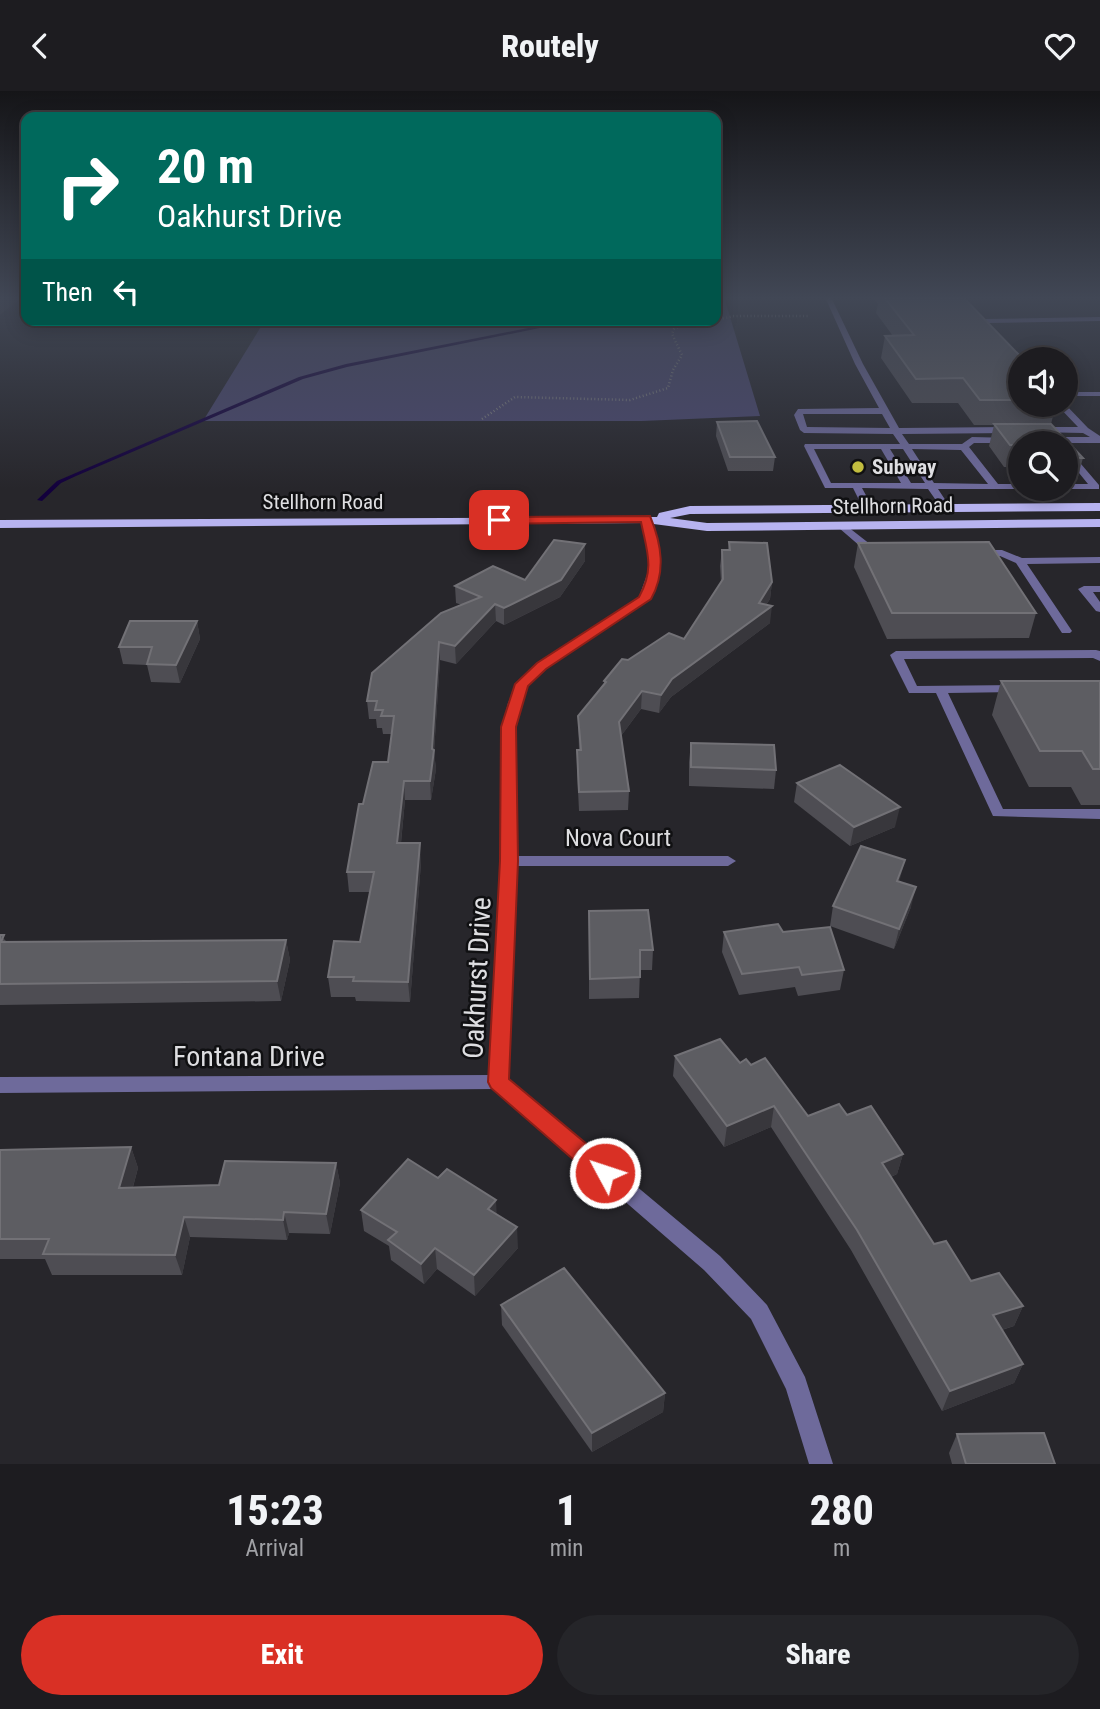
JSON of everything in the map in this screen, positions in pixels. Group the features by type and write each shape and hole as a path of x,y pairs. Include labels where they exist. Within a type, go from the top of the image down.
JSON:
{"main road":[{"name":"Stellhorn Road","path":"646,519 690,510 1100,507"},
{"name":"Stellhorn Road","path":"0,524 646,519 707,527 1100,523"}],"street":[{"path":"858,361 896,431 945,507"},
{"path":"1078,394 1100,394"},
{"path":"885,411 801,411 798,415 804,430 1085,430"},
{"path":"1072,417 1100,440"},
{"path":"1008,440 972,440 964,447 808,446 828,486 1008,487"},
{"path":"1078,440 1100,440"},
{"path":"884,447 908,486"},
{"path":"964,447 995,487"},
{"path":"1078,466 1096,487 1078,487"},
{"path":"856,485 868,508"},
{"name":"Oakhurst Drive","path":"646,519 656,567 654,582 645,599 541,666 522,684 509,727 509,861 499,1082 712,1263 759,1312 797,1385 821,1464"},
{"path":"843,526 872,551 885,552"},
{"path":"963,553 1002,553 1020,561 1100,560"},
{"path":"1020,561 1066,631"},
{"path":"1100,589 1084,589 1100,609"},
{"path":"1034,688 913,690 896,655 1100,657"},
{"path":"940,689 998,813 1100,814"},
{"name":"Nova Court","path":"509,861 727,861"},
{"name":"Fontana Drive","path":"0,1085 499,1082"}],"path":[{"path":"482,419 515,397 630,400 654,394 668,388 678,361"}],"shaded area":[{"path":"240,361 743,361 760,416 642,421 203,421"}],"building":[{"path":"903,361 1008,361 1008,400 980,400 963,378 916,379"},
{"path":"757,421 775,457 730,457 717,422"},
{"path":"994,424 1051,424 1058,431 1008,431 1008,442"},
{"path":"554,540 585,544 561,580 504,608 495,604 455,646 439,642 430,781 404,781 397,843 420,843 408,982 353,981 354,977 328,977 334,941 360,942 374,872 347,872 359,804 363,804 373,762 388,762 394,716 381,716 383,710 375,710 377,701 367,701 372,673 441,613 481,597 455,586 493,566 525,580"},
{"path":"729,542 767,543 772,582 759,603 772,606 672,679 661,695 642,691 619,722 629,791 579,792 577,750 581,750 578,716 622,659 628,660 669,633 684,639 723,579 722,550 730,550"},
{"path":"989,542 1036,613 892,613 858,543"},
{"path":"130,621 197,621 176,665 147,664 152,647 119,647"},
{"path":"1001,681 1100,681 1100,769 1093,769 1082,751 1040,751"},
{"path":"691,743 774,745 776,770 691,767"},
{"path":"840,765 900,807 854,827 797,783"},
{"path":"861,846 905,860 897,881 916,887 899,929 833,906"},
{"path":"648,910 653,950 640,950 640,977 590,979 589,911"},
{"path":"778,924 783,932 830,927 844,970 802,975 799,967 742,974 724,932"},
{"path":"0,935 4,935 1,942 286,940 277,981 0,984"},
{"path":"720,1039 740,1063 746,1059 751,1065 765,1058 808,1116 839,1104 847,1115 871,1106 903,1154 882,1163 934,1244 946,1241 971,1281 999,1273 1023,1306 993,1315 1023,1364 950,1391 857,1230 774,1106 727,1126 675,1056"},
{"path":"131,1147 119,1188 219,1185 225,1161 336,1163 326,1214 284,1212 283,1220 184,1217 175,1255 43,1254 49,1239 0,1239 0,1150"},
{"path":"408,1159 438,1178 447,1169 496,1200 488,1209 517,1227 474,1275 435,1248 421,1264 388,1240 397,1232 361,1210"},
{"path":"564,1268 665,1393 592,1433 501,1305"},
{"path":"1044,1433 1055,1464 966,1464 957,1434"}],"waterway":[{"path":"40,500 59,482 301,378 371,361"}],"place":[{"name":"Subway","path":"858,467"}],"route":[{"path":"499,520 646,519 656,567 654,582 645,599 541,666 522,684 514,703 509,727 509,861 499,1082 605,1173"}]}
